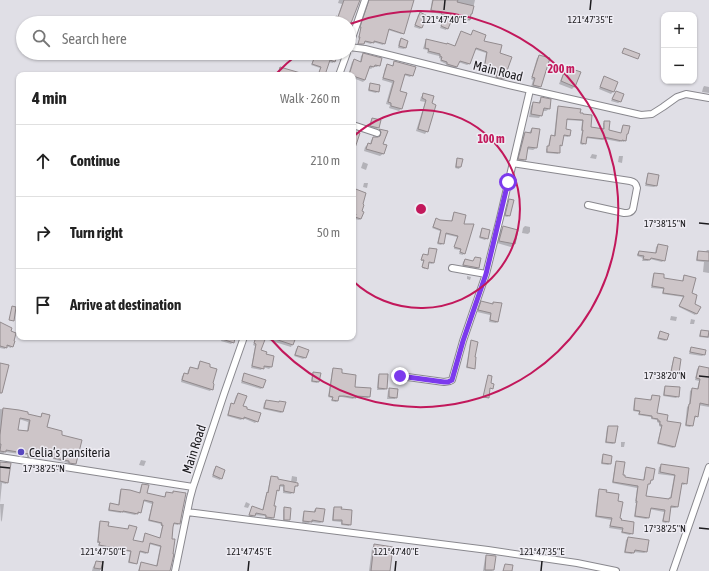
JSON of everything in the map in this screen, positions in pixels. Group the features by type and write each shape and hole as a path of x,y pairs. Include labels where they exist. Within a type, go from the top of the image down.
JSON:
{"street":[{"path":"356,28 366,0"},
{"name":"Main Road","path":"356,48 502,84 641,115 652,114 677,97 686,94 709,98"},
{"path":"340,72 344,60"},
{"path":"400,376 444,382 452,380 463,341 486,274 530,90"},
{"path":"356,126 377,133"},
{"path":"512,163 630,181 634,182 636,185 637,188 633,209 630,213 588,205"},
{"path":"452,268 486,274"},
{"name":"Main Road","path":"175,571 193,487 243,340"},
{"path":"0,457 193,487"},
{"path":"673,571 709,467"},
{"path":"187,512 488,550 577,563 616,571"}],"building":[{"path":"344,0 360,0 354,16 338,16"},
{"path":"369,0 414,0 404,34 389,29 385,44 374,41 374,43 365,41 364,44 358,44 360,27"},
{"path":"433,0 458,0 457,2 474,6 470,20 455,17 454,20 452,19 448,29 441,26 445,15 431,10"},
{"path":"420,12 427,16 422,28 415,25"},
{"path":"473,30 486,35 484,41 502,45 500,53 512,57 504,79 496,77 498,71 484,70 487,52 476,48 470,64 460,61 457,67 447,64 447,62 441,60 442,57 440,54 428,51 429,49 425,48 426,39 455,46 461,31 471,35"},
{"path":"401,38 408,41 406,48 399,46"},
{"path":"624,48 640,54 638,59 622,53"},
{"path":"363,53 382,58 380,66 370,66 365,80 356,77 356,72 350,72 354,60 361,62"},
{"path":"539,55 550,58 541,87 533,85 535,78 532,77"},
{"path":"313,60 330,60 326,72 319,72 321,67 312,64"},
{"path":"394,61 416,67 413,76 405,74 400,91 407,93 402,109 391,106 391,103 388,102 394,81 383,78 387,64 393,66"},
{"path":"280,67 297,72 279,72"},
{"path":"566,67 581,72 575,87 561,81"},
{"path":"604,76 618,82 614,92 600,87"},
{"path":"370,83 380,85 379,92 369,90"},
{"path":"616,91 624,94 621,102 612,99"},
{"path":"423,93 434,96 432,103 436,105 428,132 418,129 426,100 422,98"},
{"path":"541,97 551,99 550,109 544,108 542,116 531,114 533,102 540,103"},
{"path":"558,106 581,109 580,113 592,115 591,127 604,129 604,121 610,121 609,130 621,133 623,125 630,126 626,141 604,137 604,139 587,137 586,144 581,143 583,120 567,119 566,129 571,130 570,136 564,135 562,146 560,145 560,153 547,152 547,146 549,146 551,135 555,136"},
{"path":"372,118 381,120 379,128 370,126"},
{"path":"532,128 540,129 537,148 528,147 526,160 518,159 525,132 531,133"},
{"path":"379,129 388,131 383,144 387,145 384,154 366,149 368,143 371,144 373,137 380,136 381,132"},
{"path":"356,132 360,133 356,145"},
{"path":"457,158 463,159 461,167 456,167"},
{"path":"648,173 659,175 657,186 646,184"},
{"path":"356,189 366,193 362,211 364,212 361,219 356,217"},
{"path":"509,199 514,200 510,216 505,215"},
{"path":"454,212 466,215 464,224 474,224 465,254 460,252 461,249 454,247 458,236 446,233 444,244 438,243 441,230 433,227 436,218 440,220 452,221"},
{"path":"503,226 518,230 515,244 499,241"},
{"path":"482,228 490,230 488,239 480,237"},
{"path":"658,244 668,246 665,261 651,258 650,260 643,259 644,256 638,255 639,251 656,253"},
{"path":"429,248 437,249 434,263 429,262 428,269 422,267 424,260 421,260 423,254 428,255"},
{"path":"698,251 709,252 709,261 697,260"},
{"path":"475,257 481,258 479,268 463,265 465,259 473,261"},
{"path":"654,273 664,274 664,278 683,281 684,275 696,278 692,293 697,295 695,304 701,307 697,314 679,306 684,296 663,293 664,288 652,286"},
{"path":"481,301 493,304 493,302 502,303 498,322 490,320 491,313 478,310"},
{"path":"12,306 16,307 14,321 9,320"},
{"path":"0,322 12,328 11,331 16,333 13,347 7,345 7,348 0,346"},
{"path":"701,330 709,331 708,337 700,336"},
{"path":"660,331 669,334 667,340 658,338"},
{"path":"225,340 235,340 234,343"},
{"path":"255,340 265,340 261,350 267,352 266,354 274,356 272,367 264,366 264,369 252,366 256,344 254,343"},
{"path":"278,340 295,340 293,345"},
{"path":"471,340 478,342 475,357 475,369 467,367"},
{"path":"298,346 309,350 306,358 295,355"},
{"path":"691,347 706,350 705,355 690,352"},
{"path":"674,357 681,359 679,373 671,372"},
{"path":"200,361 210,364 210,367 217,369 213,383 213,390 182,380 184,373 188,374 190,367 198,369"},
{"path":"0,363 9,365 2,393 0,393"},
{"path":"699,366 709,368 709,405 700,403 698,417 695,416 693,426 686,425 692,388 698,389 700,379 696,378"},
{"path":"333,368 342,369 342,373 356,375 355,387 371,388 370,397 356,396 356,398 339,396 338,401 332,400 333,397 329,396"},
{"path":"313,372 321,373 319,382 312,381"},
{"path":"244,373 266,380 263,388 242,381"},
{"path":"379,374 388,374 387,389 378,388"},
{"path":"488,375 492,376 491,383 494,384 493,389 490,388 489,398 483,397"},
{"path":"665,386 680,387 679,397 664,395"},
{"path":"389,388 398,389 397,398 389,397"},
{"path":"238,393 247,396 243,406 247,407 247,409 261,413 258,422 244,417 244,419 228,415 231,403 234,404"},
{"path":"652,395 660,396 657,413 668,415 667,421 681,423 675,447 658,443 662,425 660,425 660,421 658,421 658,419 652,418 652,416 639,414 640,411 634,410 635,398 651,400"},
{"path":"266,400 286,402 283,412 264,408"},
{"path":"3,408 28,412 28,414 41,417 42,413 50,415 47,427 62,431 62,435 82,440 76,464 54,458 52,453 37,451 36,457 28,456 29,454 6,450 6,452 0,451","holes":["20,418 30,420 28,431 18,430"]},
{"path":"608,426 618,426 615,443 606,442"},
{"path":"603,454 612,456 611,464 602,463"},
{"path":"616,461 625,462 623,475 625,475 625,477 644,480 646,467 655,469 653,480 651,480 650,484 648,484 646,496 669,499 671,498 675,475 660,472 661,464 689,468 687,484 682,483 678,507 671,506 669,522 663,521 665,510 651,508 649,518 635,516 638,486 613,482"},
{"path":"0,462 11,463 8,483 0,481"},
{"path":"216,466 225,470 222,479 213,475"},
{"path":"271,476 298,483 298,486 295,486 294,493 284,491 284,485 280,485 279,491 277,490 274,506 276,506 274,518 256,513 255,516 249,515 252,506 263,510"},
{"path":"142,484 149,485 147,493 165,497 166,492 173,493 173,491 186,493 180,524 174,523 173,527 172,539 175,539 174,554 170,571 139,571 141,562 157,566 161,546 150,543 148,553 140,551 137,564 129,562 131,551 99,545 100,542 98,542 100,521 109,522 108,526 128,529 129,525 137,527 133,540 143,542 145,533 160,538 163,525 161,525 162,523 149,520 153,502 144,500 141,513 138,512 138,514 109,510 110,503 119,505 121,489 140,493"},
{"path":"599,489 607,490 606,492 619,494 618,501 623,502 620,518 622,519 621,520 634,522 633,534 622,532 623,528 610,526 612,518 596,516"},
{"path":"284,507 291,508 290,520 284,520"},
{"path":"334,507 342,507 341,509 352,510 351,525 342,524 342,520 333,520"},
{"path":"316,508 325,509 323,522 312,520 312,522 303,521 304,511 315,512"},
{"path":"628,537 649,540 647,552 635,550 634,553 625,552"},
{"path":"374,544 393,547 390,571 371,571"},
{"path":"486,555 496,556 494,570 485,570"},
{"path":"96,561 103,562 101,569 94,568"},
{"path":"505,564 513,565 512,571 503,571"}],"place":[{"name":"Celia’s pansiteria","path":"21,452"}],"route":[{"path":"400,376 444,382 452,380 463,341 486,274 508,182"}]}
